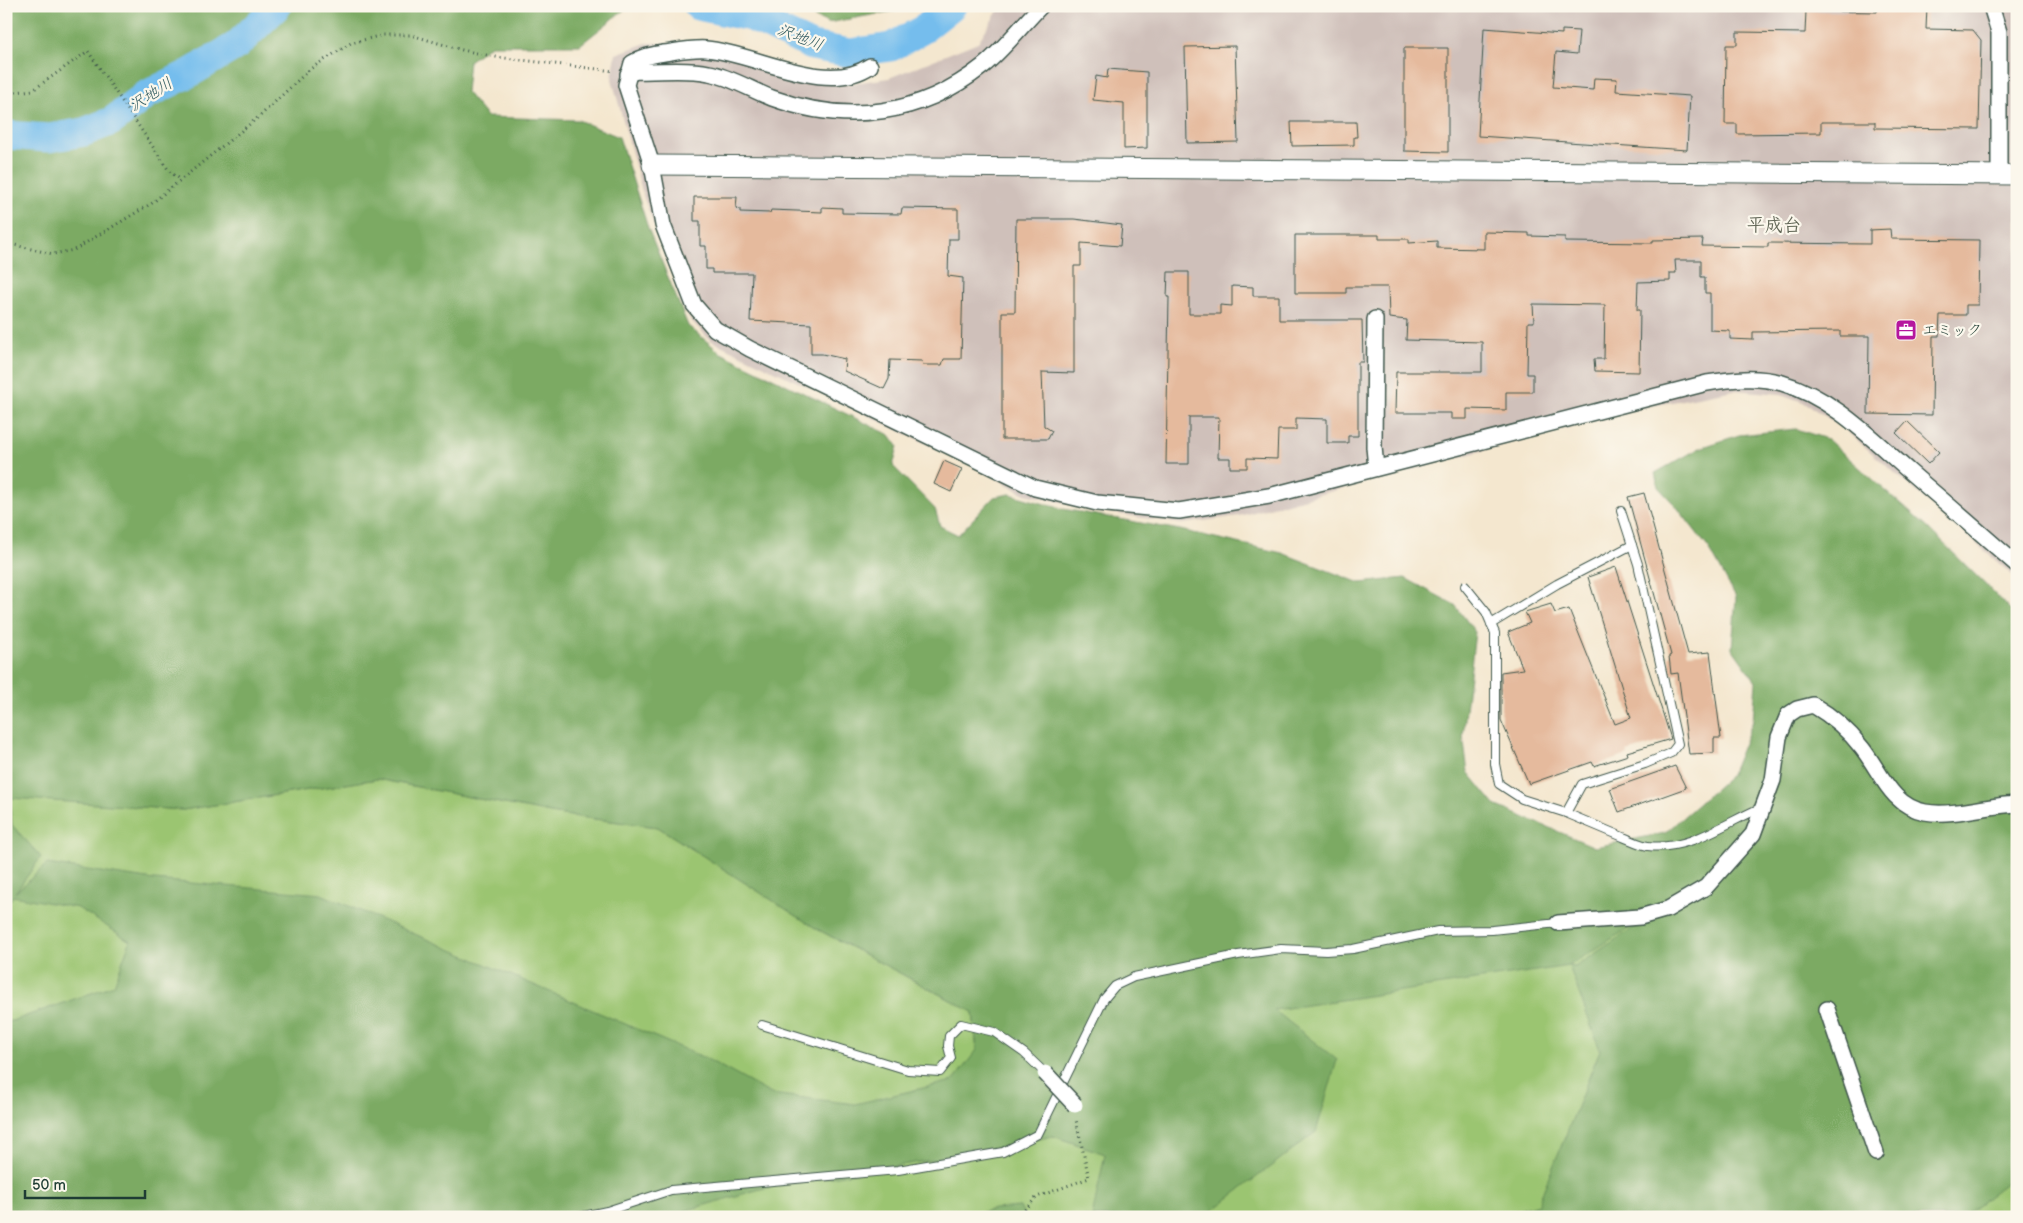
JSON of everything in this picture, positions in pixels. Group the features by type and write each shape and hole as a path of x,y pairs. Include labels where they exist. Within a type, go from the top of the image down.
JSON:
{"street":[{"path":"628,74 637,71 707,72 774,98 813,108 858,113 892,111 921,103 953,87 985,65 1041,6"},
{"path":"652,165 2008,175 1999,32 1991,6"},
{"path":"870,66 860,72 834,78 706,49 680,50 642,57 632,63 626,85 652,165 663,225 694,305 715,328 750,349 1036,488 1097,503 1180,511 1269,496 1706,383 1734,379 1762,379 1801,390 1828,404 1883,448 2017,565"},
{"path":"1376,319 1374,446 1376,468"},
{"path":"1558,923 1640,917 1668,908 1706,887 1725,868 1753,834 1773,780 1779,737 1788,715 1797,709 1813,706 1832,716 1863,748 1897,799 1924,812 1962,811 2017,804"},
{"path":"1827,1009 1876,1153"},
{"path":"1045,1074 1075,1105"}],"lane":[{"path":"1566,812 1582,784 1654,761 1671,753 1678,744 1632,544 1621,511"},
{"path":"1491,624 1557,584 1632,544"},
{"path":"1464,586 1486,612 1495,633 1495,764 1500,784 1522,799 1566,812 1646,846 1681,844 1720,829 1743,815 1763,807"},
{"path":"579,1217 607,1211 671,1190 898,1170 1002,1152 1038,1134 1104,999 1115,986 1134,977 1238,955 1281,949 1326,951 1353,949 1438,931 1492,930 1558,923"},
{"path":"762,1025 908,1070 940,1072 951,1058 948,1046 949,1036 961,1024 994,1032 1024,1053 1045,1074"}],"path":[{"path":"6,243 53,254 74,250 152,203 261,114 310,69 351,43 383,35 411,35 462,50 496,57 563,66 604,68 628,74"},
{"path":"6,93 33,90 88,51 170,172 180,180"},
{"path":"1018,1217 1036,1198 1089,1178 1076,1131 1075,1105"}],"shaded area":[{"path":"1001,6 2017,6 2017,579 1842,427 1803,402 1781,394 1734,390 1641,408 1239,516 1182,524 1105,512 1025,494 973,466 710,340 689,318 644,198 612,79 616,54 646,43 706,43 787,75 840,85 889,78 978,42"}],"green space":[{"path":"6,6 629,6 580,45 491,45 469,61 466,92 487,117 578,120 619,137 648,228 688,326 721,353 890,435 898,446 893,466 935,509 940,526 958,535 994,497 1010,494 1063,509 1180,530 1282,553 1360,583 1405,578 1455,605 1475,632 1463,736 1468,772 1495,805 1595,847 1665,833 1731,775 1753,721 1756,682 1732,648 1736,597 1710,550 1676,506 1658,487 1655,473 1700,448 1739,435 1796,429 1827,439 1928,528 2017,616 2017,1174 1962,1217 1496,1217 1538,1204 1600,1050 1569,966 1274,1010 1337,1060 1316,1132 1204,1217 1092,1217 1105,1154 1053,1136 979,1152 760,1189 664,1217 6,1217 6,1021 12,1021 114,985 130,941 78,908 13,896 6,905","holes":["377,779 556,814 658,827 817,929 973,1012 977,1050 953,1081 855,1104 771,1094 707,1059 321,894 154,880 47,864 15,893 41,857 12,825 10,798 183,810","1697,885 1575,967 1570,966 1570,965"]},
{"path":"791,6 903,6 899,10 828,23"},
{"path":"377,779 556,814 658,827 817,929 973,1012 977,1050 1725,868 2017,998 2017,1217 6,1217 6,797 183,810"},
{"path":"1020,1207 1025,1217 961,1217 995,1209"}],"building":[{"path":"1877,6 1927,6 1926,29 1973,30 1981,40 1979,129 1875,128 1875,122 1821,122 1821,133 1737,134 1737,124 1725,124 1726,45 1737,45 1737,32 1805,33 1806,11 1877,12"},
{"path":"1484,28 1562,34 1562,30 1579,31 1577,54 1556,52 1553,87 1593,90 1594,78 1617,79 1616,91 1690,96 1687,150 1478,136"},
{"path":"1235,46 1238,142 1187,143 1185,47"},
{"path":"1404,48 1448,48 1448,152 1404,151"},
{"path":"1108,69 1147,72 1147,148 1124,149 1124,103 1093,100 1096,76 1107,78"},
{"path":"1291,122 1356,122 1357,137 1354,137 1354,145 1292,146"},
{"path":"694,197 737,197 736,208 740,209 740,212 770,213 771,210 822,212 822,207 842,208 842,213 901,214 902,208 958,209 958,239 949,239 948,276 963,278 961,359 944,359 942,365 923,365 922,361 890,360 889,379 884,389 844,371 845,359 822,354 811,354 811,324 750,321 752,273 712,273 712,269 706,269 706,246 700,246 700,221 694,221"},
{"path":"1016,219 1074,219 1122,225 1120,246 1081,243 1081,266 1074,266 1074,373 1042,372 1044,426 1052,431 1048,439 1002,439 1002,312 1015,312"},
{"path":"1890,229 1891,239 1979,240 1978,305 1966,305 1966,315 1940,315 1939,336 1933,336 1932,415 1868,414 1869,336 1840,336 1840,331 1753,332 1753,340 1730,339 1730,331 1710,330 1710,293 1705,293 1705,277 1701,277 1701,260 1675,260 1676,273 1670,273 1670,281 1638,282 1637,310 1640,310 1639,372 1595,371 1594,359 1604,359 1605,305 1533,304 1534,322 1528,322 1527,374 1533,374 1533,392 1506,392 1506,410 1467,409 1467,419 1451,419 1451,413 1395,413 1396,372 1482,372 1482,342 1406,340 1407,320 1389,318 1388,287 1346,287 1346,293 1295,293 1295,235 1379,235 1379,239 1409,239 1409,243 1437,241 1437,248 1484,249 1484,232 1529,233 1529,236 1565,237 1565,242 1653,243 1653,240 1703,239 1702,246 1768,247 1768,243 1870,244 1870,230"},
{"path":"1168,272 1189,272 1189,314 1220,314 1220,305 1232,306 1232,286 1253,287 1253,296 1279,296 1279,320 1362,320 1363,362 1358,362 1358,436 1348,436 1348,443 1327,443 1327,419 1296,418 1296,430 1278,430 1277,459 1247,458 1247,468 1230,468 1230,458 1218,458 1219,417 1189,417 1189,464 1166,464"},
{"path":"1907,421 1939,452 1928,464 1896,433"},
{"path":"944,461 962,469 951,492 934,484"},
{"path":"1644,493 1688,654 1710,652 1721,738 1714,738 1714,753 1689,754 1678,673 1671,674 1669,656 1671,655 1628,497"},
{"path":"1616,567 1671,739 1627,752 1628,755 1594,766 1592,762 1529,784 1501,720 1501,672 1523,669 1508,632 1530,623 1525,612 1551,604 1555,613 1569,609 1615,724 1631,718 1588,577"},
{"path":"1675,766 1686,788 1619,812 1610,789"}],"waterway":[{"name":"沢地川","path":"6,135 49,138 84,132 112,121 146,95 190,73 237,45 277,6"},
{"name":"沢地川","path":"698,6 751,17 812,46 850,53 891,47 922,30 952,6"}],"place":[{"name":"エミック","path":"1906,330"}],"district":[{"name":"平成台","path":"1774,225"}]}
